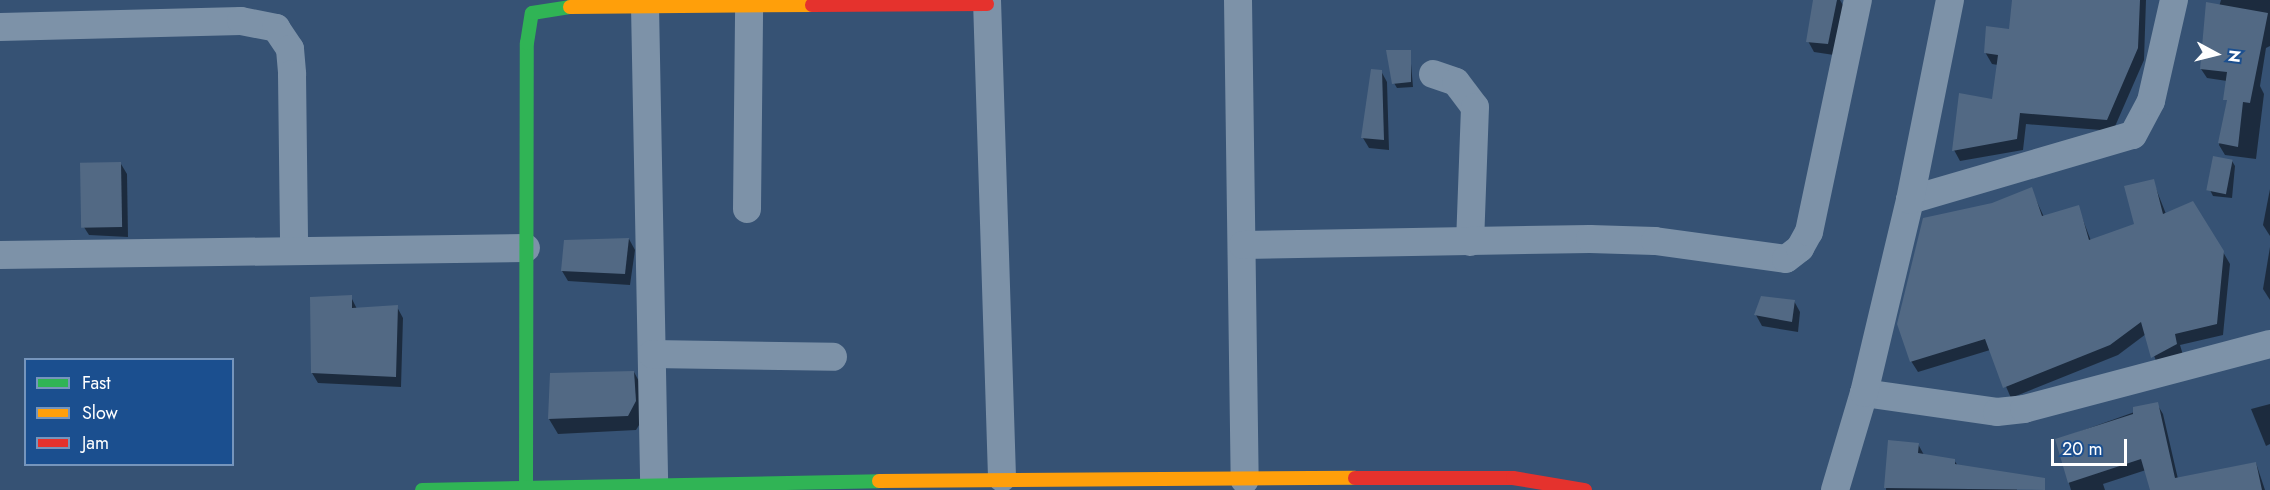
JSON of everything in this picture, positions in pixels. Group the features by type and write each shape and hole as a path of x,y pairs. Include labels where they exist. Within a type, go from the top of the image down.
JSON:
{"street":[{"path":"1238,0 1245,480"},
{"path":"1243,245 1655,241 1786,258 1800,248 1809,232 1858,0"},
{"path":"1835,490 1864,393 1910,200 1950,0"},
{"path":"1910,200 2133,135 2151,102 2174,0"},
{"path":"526,487 526,43 532,13 563,7 987,2 1002,478"},
{"path":"645,6 654,484"},
{"path":"747,209 749,6"},
{"path":"0,27 241,21 276,28 290,49 294,250"},
{"path":"1433,74 1456,82 1475,107 1470,242"},
{"path":"0,255 526,248"},
{"path":"1864,393 1996,412 2024,409 2270,344"},
{"path":"652,354 833,357"},
{"path":"422,490 654,484 707,487 959,484 1002,478 1115,485 1245,480 1513,478 1585,490"}],"building":[{"path":"1813,0 1837,0 1828,44 1806,42"},
{"path":"2012,0 2140,0 2138,48 2107,120 2020,113 2017,139 1952,151 1959,93 1992,99 1998,55 1984,53 1986,26 2009,29"},
{"path":"2206,2 2268,13 2250,103 2243,102 2238,147 2218,143 2227,100 2223,100 2227,72 2200,69"},
{"path":"1386,50 1411,50 1411,82 1392,84"},
{"path":"1371,69 1382,70 1384,140 1361,138"},
{"path":"2213,156 2233,160 2226,194 2206,190"},
{"path":"121,162 122,227 81,228 80,163"},
{"path":"2154,179 2163,214 2193,201 2224,251 2217,324 2175,334 2177,344 2151,358 2141,322 2110,345 2003,388 1985,339 1910,362 1897,324 1923,218 1992,203 2032,187 2042,216 2079,205 2089,240 2134,224 2124,186"},
{"path":"629,238 625,274 561,271 564,240"},
{"path":"352,295 352,308 398,305 396,377 311,373 310,297"},
{"path":"1761,296 1795,300 1792,322 1754,315"},
{"path":"634,371 636,401 628,416 548,419 550,373"},
{"path":"2158,402 2175,478 2256,462 2262,490 2150,490 2141,459 2068,483 2055,439 2133,414 2133,407"},
{"path":"1888,440 1919,443 1918,453 1955,459 1955,464 2045,478 2045,490 1884,488"}],"traffic: fast":[{"path":"526,487 527,43 532,13 570,7"},
{"path":"422,490 879,481"}],"traffic: slow":[{"path":"570,7 812,5"},
{"path":"879,481 1355,478"}],"traffic: jam":[{"path":"812,5 987,4"},
{"path":"1355,478 1513,478 1585,490"}]}
